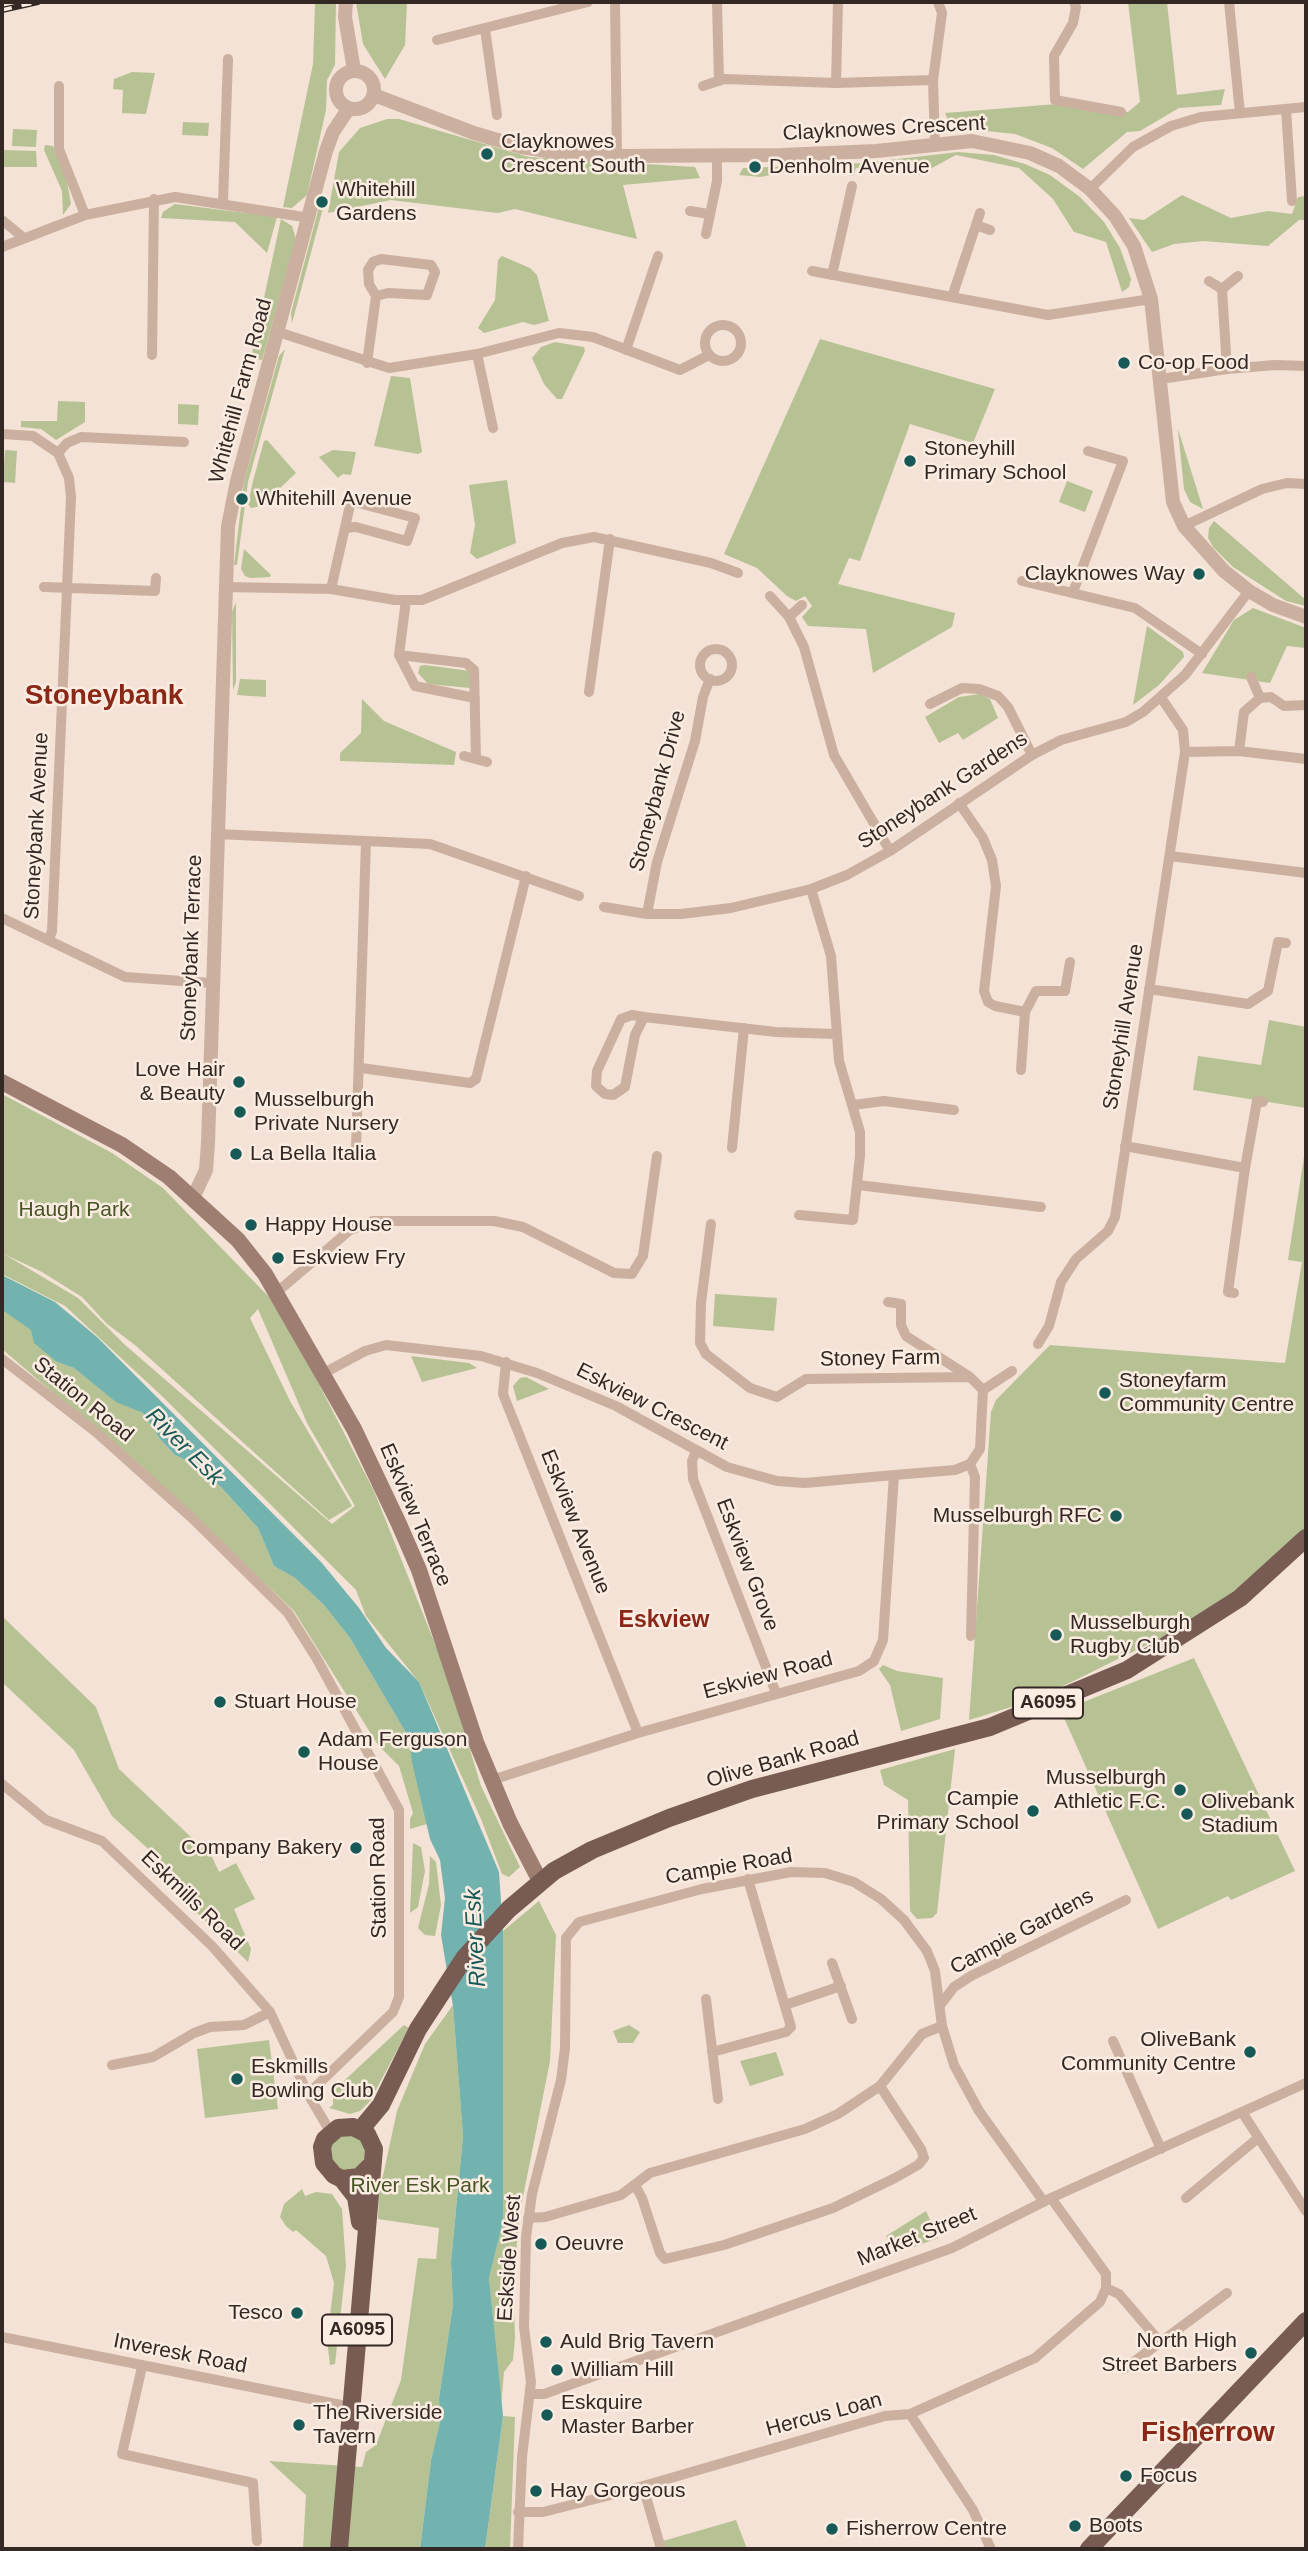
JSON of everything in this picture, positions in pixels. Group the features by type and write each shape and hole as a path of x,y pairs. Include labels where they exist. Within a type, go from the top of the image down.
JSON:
{"main road":[{"name":"Eskview Terrace","path":"2,1082 122,1145 169,1177 238,1240 277,1292 324,1373 376,1474 419,1570 492,1780 540,1881"},
{"name":"Olive Bank Road","path":"361,2129 391,2087 418,2029 465,1957 509,1909 540,1881 592,1850 669,1818 752,1789 990,1727 1126,1670 1240,1598 1306,1538"},
{"path":"331,2133 346,2126 361,2129"},
{"name":"A6095","path":"339,2549 374,2149 372,2141 361,2129"},
{"name":"A6095","path":"331,2133 322,2147 324,2163 334,2175 342,2179 356,2197 363,2254"},
{"path":"342,2179 359,2177 371,2165"},
{"path":"1089,2549 1306,2322"}],"street":[{"path":"346,2 345,17 354,70"},
{"path":"437,40 588,2"},
{"path":"615,2 617,156"},
{"path":"717,2 719,81"},
{"path":"836,83 838,2"},
{"path":"935,144 933,80 942,13 938,2"},
{"path":"1074,2 1073,23 1054,56 1055,100 1121,112"},
{"path":"1229,2 1240,113"},
{"path":"485,29 497,115"},
{"path":"223,202 228,59"},
{"path":"354,70 370,77 374,95 364,107 349,108 339,100 336,87 342,76 354,70"},
{"path":"703,86 719,81 836,83 933,80"},
{"path":"60,86 59,149 85,215"},
{"name":"Clayknowes Crescent","path":"374,95 521,147 617,156 795,154 972,141 1030,153 1059,166 1090,189 1115,216 1134,246 1151,299 1173,502 1184,526 1224,572 1249,590 1306,617"},
{"path":"1090,189 1133,147 1156,132 1201,117 1306,107"},
{"name":"Whitehill Farm Road","path":"222,695 228,526 237,481 326,151 333,132 349,108"},
{"path":"1286,109 1292,201"},
{"path":"706,234 717,181 717,153"},
{"path":"832,275 852,186"},
{"path":"2,247 85,215 154,199 175,197 223,202 310,218"},
{"path":"152,355 154,199"},
{"path":"690,211 709,214"},
{"path":"952,297 980,213"},
{"path":"2,220 24,238"},
{"path":"976,225 990,230"},
{"path":"626,350 657,256"},
{"path":"367,363 376,296 369,284 368,270 373,262 381,259 431,265 435,272 432,289 427,295 388,293 376,296"},
{"path":"812,271 1048,315 1151,299"},
{"path":"1222,289 1238,276"},
{"path":"1209,281 1222,289"},
{"path":"1222,289 1227,369"},
{"path":"278,332 367,363 398,368 477,354 559,333 593,337 680,370 709,355"},
{"path":"477,354 493,428"},
{"path":"1161,380 1227,369 1275,365 1306,366"},
{"path":"2,434 33,436 58,453 67,443 80,437 184,442"},
{"path":"1073,592 1123,461 1088,451"},
{"name":"Stoneybank Avenue","path":"49,939 52,931 71,497 69,478 58,453"},
{"path":"1184,526 1262,489 1287,483 1306,484"},
{"path":"331,589 351,501 415,518 407,541 356,527 345,528"},
{"path":"224,587 331,589 422,600 562,543 594,537 710,563 738,573"},
{"path":"589,692 586,679 610,539"},
{"path":"44,587 155,591 156,578"},
{"path":"1022,581 1135,608 1202,654"},
{"name":"Stoneybank Gardens","path":"604,907 648,914 732,908 811,889 847,876 890,851 1032,755 1061,740 1126,722 1162,699 1202,654 1249,590"},
{"path":"770,596 789,617 804,646 834,755 890,851"},
{"path":"406,600 399,655 415,686 475,698"},
{"path":"789,617 803,605"},
{"path":"399,655 466,663 474,670 476,759"},
{"path":"1251,677 1259,698"},
{"name":"Stoneybank Drive","path":"648,914 657,862 695,741 703,697 710,679"},
{"path":"936,704 962,688 979,688 998,696 1032,755"},
{"name":"Stoneybank Terrace","path":"193,1198 206,1170 222,695"},
{"path":"1239,751 1244,712 1259,698 1271,697 1284,706 1306,705"},
{"name":"Stoneyhill Avenue","path":"1038,1344 1049,1326 1061,1282 1076,1259 1108,1231 1115,1217 1185,752 1183,730 1162,699"},
{"path":"1185,752 1239,751 1306,759"},
{"path":"960,803 984,838 992,860 996,886 984,991 988,1002 995,1006 1025,1012"},
{"path":"217,834 430,844 579,896"},
{"path":"356,1148 361,1068 366,841"},
{"path":"1170,856 1306,873"},
{"path":"361,1068 470,1083 476,1079 526,876"},
{"path":"800,1215 853,1220 858,1185 860,1132 839,1061 831,956 811,889"},
{"path":"2,918 125,977 211,983"},
{"path":"1149,989 1248,1003 1268,991 1278,942 1286,943"},
{"path":"1021,1070 1025,1012 1036,991 1065,991 1070,962"},
{"path":"644,1017 635,1035 625,1087 613,1095 605,1094 596,1086 597,1071 607,1044 621,1019 632,1015 776,1032 836,1034"},
{"path":"732,1148 744,1028"},
{"path":"853,1105 884,1101 954,1110"},
{"path":"1234,1293 1228,1292 1245,1168 1257,1101 1263,1102"},
{"path":"1125,1146 1245,1168"},
{"path":"277,1292 350,1230 373,1221 504,1223 523,1227 614,1273 632,1274 643,1256 657,1156"},
{"path":"858,1185 1041,1207"},
{"name":"Stoney Farm","path":"711,1224 701,1303 700,1343 706,1354 750,1388 777,1397 806,1379 970,1377 983,1390"},
{"path":"887,1302 901,1304 901,1325 906,1336 970,1377"},
{"name":"Eskview Crescent","path":"324,1373 365,1352 398,1345 506,1362 616,1406 727,1467 777,1481 805,1483 955,1470 970,1464"},
{"name":"Station Road","path":"2,1359 96,1432 192,1518 288,1613 317,1659 399,1810 400,1963 397,2005 308,2094"},
{"name":"Eskview Avenue","path":"506,1362 503,1394 638,1733"},
{"path":"971,1636 975,1477 970,1464 981,1449 983,1390 1012,1371"},
{"name":"Eskview Grove","path":"696,1451 692,1461 693,1479 776,1692"},
{"name":"Eskview Road","path":"492,1780 776,1692 859,1671 880,1652 883,1640 894,1475"},
{"name":"Eskmills Road","path":"2,1784 46,1820 102,1841 220,1954 270,2012 308,2094"},
{"name":"Campie Road","path":"569,1930 579,1922 603,1913 748,1879 791,1872 825,1873 854,1882 872,1894 918,1936 935,1971 942,2026 954,2065 974,2102 1106,2274 1107,2288"},
{"path":"712,2052 786,2032 791,2027 748,1879"},
{"name":"Campie Gardens","path":"941,2004 954,1987 971,1976 1126,1900"},
{"name":"Eskside West","path":"517,2549 530,2394 524,2327 528,2218 562,2070 567,1990 565,1945 569,1930"},
{"path":"832,1963 852,2019"},
{"path":"785,2005 841,1986"},
{"path":"706,1999 718,2099"},
{"path":"112,2065 153,2057 194,2033 210,2027 244,2025 270,2012"},
{"path":"528,2218 545,2217 621,2195 650,2174 805,2129 838,2114 880,2086 922,2034 942,2026"},
{"path":"1118,2044 1161,2149"},
{"name":"Market Street","path":"530,2394 544,2394 928,2257 1306,2083"},
{"path":"635,2185 660,2253 666,2259 724,2245 833,2208 895,2178 918,2165 924,2158 921,2149 880,2086"},
{"path":"308,2094 331,2133"},
{"path":"1242,2112 1306,2211"},
{"path":"1186,2198 1258,2138"},
{"path":"1107,2288 1119,2294 1160,2342"},
{"name":"Hercus Loan","path":"518,2512 543,2512 885,2416 910,2414 1035,2358 1100,2302 1107,2288"},
{"path":"1124,2369 1227,2293"},
{"name":"Inveresk Road","path":"2,2337 351,2407"},
{"path":"142,2367 122,2454 253,2483 257,2540"},
{"path":"910,2414 973,2510 991,2549"},
{"path":"643,2486 661,2549"}],"green space":[{"path":"280,2 336,2 335,65 327,80 326,110 307,195 292,208 283,207 313,64 315,4"},
{"path":"356,2 407,2 405,45 385,79 363,44"},
{"path":"1128,2 1167,2 1177,95 1225,89 1221,105 1179,108 1140,131 1127,132 1083,169 1052,148 1015,134 956,128 948,120 945,113 1057,104 1128,112 1140,102"},
{"path":"132,72 155,73 146,114 122,113 123,90 113,89 114,79"},
{"path":"387,119 399,119 529,157 695,167 700,178 623,185 637,239 515,209 498,213 391,200 328,213 339,152 360,128"},
{"path":"183,122 209,123 208,136 182,135"},
{"path":"13,129 37,130 36,147 12,146"},
{"path":"45,145 53,146 66,176 71,204 63,215 62,191 44,150"},
{"path":"2,150 36,151 37,167 2,167"},
{"path":"958,152 994,155 1025,164 1050,175 1080,197 1104,222 1120,248 1131,279 1129,287 1122,292 1106,242 1074,232 1053,199 1019,168 956,155 919,175 856,168 853,176 810,168 760,177 739,175 743,168 863,163"},
{"path":"1182,195 1231,218 1268,211 1292,214 1298,197 1306,196 1306,220 1299,220 1268,246 1203,241 1174,244 1152,252 1129,218 1144,220"},
{"path":"175,204 277,217 267,253 235,222 161,218 163,212"},
{"path":"319,207 323,208 292,323 291,313"},
{"path":"281,219 292,226 296,239 262,360 251,358"},
{"path":"502,256 530,268 537,275 549,321 534,325 523,322 484,333 478,328 495,300 498,260"},
{"path":"820,339 995,389 973,443 910,424 860,561 849,558 838,584 955,613 952,627 873,673 866,629 808,626 802,617 812,606 805,596 796,601 757,568 724,554"},
{"path":"555,342 584,347 585,351 562,399 557,399 544,384 532,358 541,347"},
{"path":"285,349 248,482 237,565 234,565 244,482 279,356"},
{"path":"391,376 410,378 422,452 418,454 374,446"},
{"path":"58,401 85,402 85,422 56,440 41,429 21,427 21,421 57,421"},
{"path":"178,404 199,405 198,425 178,424"},
{"path":"1178,430 1203,509 1190,502 1184,489"},
{"path":"267,440 296,473 261,506 251,508 248,504 253,481 264,441"},
{"path":"5,450 17,451 15,483 3,482"},
{"path":"333,450 356,452 351,475 343,474 338,478 319,457"},
{"path":"507,480 516,543 477,559 470,553 475,525 469,485"},
{"path":"1067,481 1093,491 1085,512 1059,502"},
{"path":"1214,521 1306,600 1306,606 1286,601 1233,567 1208,538 1209,528"},
{"path":"244,549 270,577 245,576 241,569"},
{"path":"236,602 236,682 233,690 232,612"},
{"path":"1253,608 1306,628 1306,648 1287,646 1270,683 1202,673 1234,620"},
{"path":"1147,626 1183,652 1184,657 1159,685 1133,705"},
{"path":"420,666 470,671 470,688 428,684 418,673"},
{"path":"240,679 266,680 266,697 237,695"},
{"path":"980,694 990,699 998,718 963,740 958,733 939,743 925,717 959,697"},
{"path":"362,699 384,721 456,752 454,765 340,761 340,753 361,733"},
{"path":"1269,1020 1306,1027 1306,1108 1193,1090 1198,1056 1261,1065"},
{"name":"Haugh Park","path":"2,1094 112,1153 163,1188 269,1297 294,1336 374,1491 447,1674 481,1786 520,1867 509,1877 502,1874 481,1819 419,1682 366,1616 356,1590 163,1397 65,1306 2,1274","holes":["4,1254 42,1272 82,1297 107,1324 135,1345 329,1520 352,1506 290,1401 250,1318 258,1309 307,1423 355,1506 332,1524 124,1344 78,1298"]},
{"path":"1304,1157 1306,1528 1263,1571 1193,1622 1037,1699 969,1720 991,1412 996,1400 1050,1345 1285,1363 1302,1262 1288,1260"},
{"path":"715,1294 777,1298 774,1331 713,1326"},
{"path":"2,1310 32,1330 57,1362 74,1368 116,1401 143,1413 160,1439 175,1455 190,1462 221,1487 258,1528 274,1566 295,1578 324,1605 350,1638 409,1738 427,1824 410,1829 413,1813 399,1766 378,1745 294,1611 168,1491 2,1349"},
{"path":"411,1356 469,1363 477,1368 422,1382"},
{"path":"526,1377 549,1389 517,1401 513,1386 520,1378"},
{"path":"2,1616 96,1707 119,1769 212,1857 219,1872 236,1863 255,1899 234,1909 251,1949 248,1962 192,1908 179,1877 112,1816 74,1750 2,1682"},
{"name":"Musselburgh Athletic F.C.","path":"1194,1658 1295,1871 1231,1900 1228,1896 1158,1929 1061,1711"},
{"path":"883,1665 897,1671 943,1678 940,1719 901,1731 890,1685 879,1669"},
{"path":"955,1749 937,1913 932,1918 917,1919 910,1911 908,1800 884,1785 880,1770"},
{"path":"413,1843 421,1847 425,1871 418,1907 410,1913"},
{"path":"430,1856 436,1862 441,1905 435,1936 425,1935 418,1928 429,1884"},
{"path":"539,1901 556,1935 550,2061 520,2212 513,2283 513,2360 504,2372 501,2406 489,2278 503,2222 503,1931"},
{"name":"River Esk Park","path":"453,2005 463,2136 451,2262 453,2305 439,2398 440,2422 431,2460 420,2549 303,2549 306,2495 269,2461 362,2467 366,2452 376,2445 401,2380 418,2258 436,2259 439,2228 378,2219 379,2194 397,2111 425,2044"},
{"path":"404,2025 409,2028 370,2101 360,2111 350,2114 329,2108 333,2105 333,2091"},
{"path":"629,2025 640,2032 633,2043 618,2043 613,2031"},
{"name":"Eskmills Bowling Club","path":"269,2040 278,2109 205,2118 197,2049"},
{"path":"776,2052 784,2075 750,2086 740,2061"},
{"path":"347,2134 360,2139 365,2152 360,2165 347,2170 334,2165 329,2152 334,2139"},
{"path":"302,2189 305,2196 316,2192 332,2194 342,2209 346,2266 335,2364 330,2365 327,2340 334,2283 326,2256 296,2230 293,2232 280,2217 284,2204"},
{"path":"926,2211 938,2238 895,2254 886,2236"},
{"path":"503,2416 515,2417 510,2549 485,2549"},
{"path":"736,2520 747,2549 665,2549 663,2541"}],"water":[{"name":"River Esk","path":"2,1275 55,1302 97,1337 321,1562 359,1608 386,1648 419,1682 499,1872 503,1931 503,2222 489,2278 503,2416 485,2549 420,2549 431,2460 440,2422 439,2398 453,2305 451,2262 463,2136 453,2006 441,1935 445,1898 440,1860 430,1839 409,1738 350,1638 324,1605 295,1578 274,1566 258,1528 221,1487 190,1462 175,1455 160,1439 143,1413 116,1402 74,1368 57,1362 34,1343 31,1330 2,1310"}],"railway":[{"path":"2,10 38,2"}],"place":[{"name":"Clayknowes Crescent South","path":"487,154"},
{"name":"Denholm Avenue","path":"755,167"},
{"name":"Whitehill Gardens","path":"322,202"},
{"name":"Co-op Food","path":"1124,363"},
{"name":"Stoneyhill Primary School","path":"910,461"},
{"name":"Whitehill Avenue","path":"242,499"},
{"name":"Clayknowes Way","path":"1199,574"},
{"name":"Love Hair & Beauty","path":"239,1082"},
{"name":"Musselburgh Private Nursery","path":"240,1112"},
{"name":"La Bella Italia","path":"236,1154"},
{"name":"Happy House","path":"251,1225"},
{"name":"Eskview Fry","path":"278,1258"},
{"name":"Stoneyfarm Community Centre","path":"1105,1393"},
{"name":"Musselburgh RFC","path":"1116,1516"},
{"name":"Musselburgh Rugby Club","path":"1056,1635"},
{"name":"Stuart House","path":"220,1702"},
{"name":"Adam Ferguson House","path":"304,1752"},
{"name":"Musselburgh Athletic F.C.","path":"1180,1790"},
{"name":"Campie Primary School","path":"1033,1811"},
{"name":"Olivebank Stadium","path":"1187,1814"},
{"name":"Company Bakery","path":"356,1848"},
{"name":"OliveBank Community Centre","path":"1250,2052"},
{"name":"Eskmills Bowling Club","path":"237,2079"},
{"name":"Oeuvre","path":"541,2244"},
{"name":"Tesco","path":"297,2313"},
{"name":"Auld Brig Tavern","path":"546,2342"},
{"name":"North High Street Barbers","path":"1251,2353"},
{"name":"William Hill","path":"557,2370"},
{"name":"Eskquire Master Barber","path":"547,2415"},
{"name":"The Riverside Tavern","path":"299,2425"},
{"name":"Focus","path":"1126,2476"},
{"name":"Hay Gorgeous","path":"536,2491"},
{"name":"Boots","path":"1075,2526"},
{"name":"Fisherrow Centre","path":"832,2529"}],"district":[{"name":"Stoneybank","path":"104,696"},
{"name":"Eskview","path":"664,1621"},
{"name":"Fisherrow","path":"1208,2433"}]}
